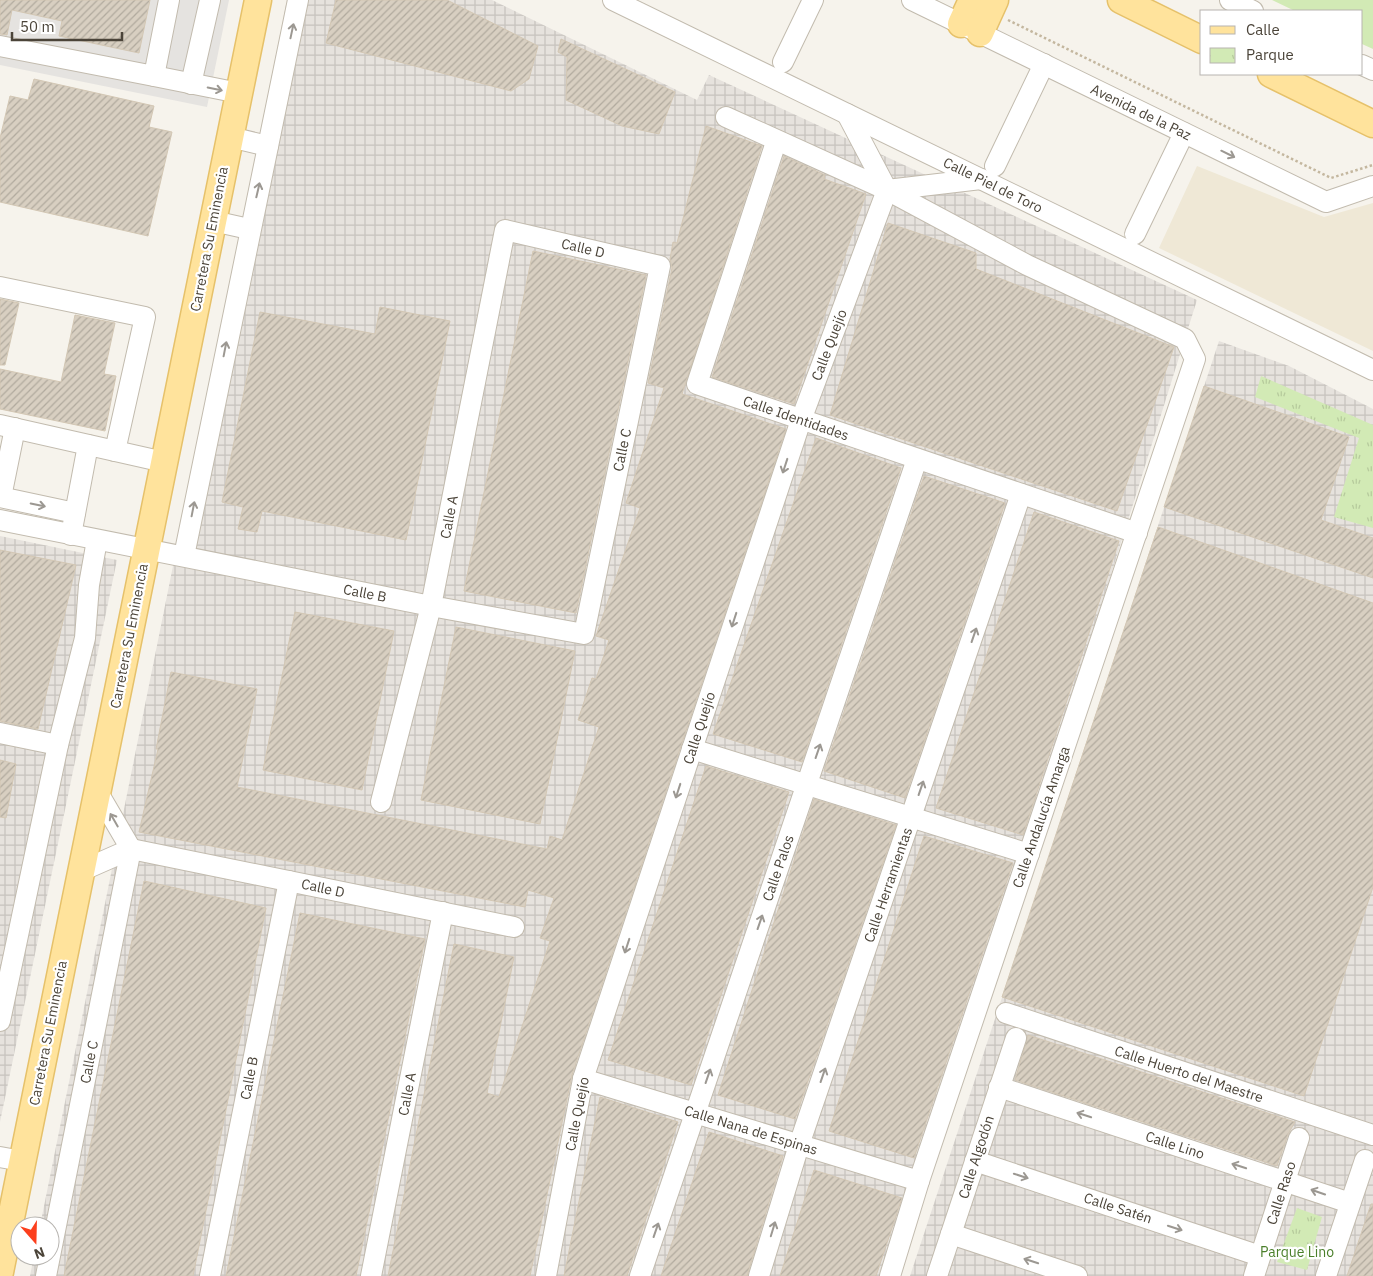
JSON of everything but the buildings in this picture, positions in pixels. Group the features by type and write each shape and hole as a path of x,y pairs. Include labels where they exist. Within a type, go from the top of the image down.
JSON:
{"main road":[{"name":"Carretera Su Eminencia","path":"0,1272 11,1159 81,871 258,0"},
{"path":"1121,0 1200,39"},
{"path":"1273,75 1373,124"}],"street":[{"path":"154,76 169,0"},
{"path":"191,84 210,0"},
{"path":"184,556 249,229 298,0"},
{"name":"Calle Piel de Toro","path":"613,0 847,114 988,172 1373,370"},
{"path":"783,62 813,0"},
{"name":"Avenida de la Paz","path":"912,0 980,14 1044,64 1326,202 1373,186"},
{"path":"1230,0 1251,10"},
{"path":"0,46 239,93"},
{"path":"726,117 776,142 887,190 988,172 1044,64"},
{"path":"847,114 887,190"},
{"path":"1135,234 1184,133"},
{"path":"230,137 268,146"},
{"name":"Calle Identidades","path":"776,142 697,384 1137,533"},
{"name":"Calle Andalucía Amarga","path":"887,190 1027,265 1185,339 1195,359 919,1181 890,1276"},
{"name":"Calle Quejío","path":"546,1276 583,1078 801,420 887,190"},
{"path":"213,221 249,229"},
{"name":"Calle D","path":"505,230 660,266"},
{"name":"Calle A","path":"381,802 431,606 505,230"},
{"name":"Calle C","path":"584,634 660,266"},
{"path":"0,287 144,317 115,451"},
{"path":"75,513 0,497 7,427 164,462"},
{"path":"71,534 88,445"},
{"name":"Calle Palos","path":"640,1276 916,459"},
{"name":"Calle Herramientas","path":"759,1276 799,1145 1022,494"},
{"name":"Calle B","path":"0,520 431,606 584,634"},
{"path":"0,1021 58,745 84,638 89,585 97,540"},
{"path":"0,733 58,745"},
{"path":"692,749 1029,854"},
{"path":"81,871 131,849 97,791"},
{"name":"Calle D","path":"131,849 514,927"},
{"name":"Calle C","path":"46,1276 131,849"},
{"name":"Calle B","path":"210,1276 288,881"},
{"name":"Calle A","path":"371,1276 444,912"},
{"name":"Calle Huerto del Maestre","path":"1006,1012 1373,1135"},
{"name":"Calle Algodón","path":"937,1276 1016,1038"},
{"name":"Calle Nana de Espinas","path":"583,1078 919,1181"},
{"name":"Calle Lino","path":"999,1087 1350,1203"},
{"name":"Calle Raso","path":"1254,1276 1299,1138"},
{"path":"1326,1276 1365,1160"},
{"name":"Calle Satén","path":"975,1161 1260,1256"},
{"path":"950,1234 1077,1276"}],"path":[{"path":"980,14 1331,178 1373,165"}],"shaded area":[{"path":"150,0 229,0 207,107 0,65 0,23 12,10 62,21 59,36"},
{"path":"287,0 492,0 697,100 709,75 1197,300 979,996 881,1276 30,1276 32,1266 60,1266 60,1216 42,1216"},
{"path":"1197,166 1324,217 1373,203 1373,351 1159,248"},
{"path":"1219,341 1289,366 1373,409 1373,1276 910,1276"},
{"path":"0,536 117,560 0,1122"}],"green space":[{"path":"1272,0 1373,0 1373,49 1363,44 1363,10 1293,10"},
{"path":"1261,376 1373,425 1373,528 1334,517 1359,438 1255,397"},
{"name":"Parque Lino","path":"1297,1208 1322,1217 1307,1270 1277,1262"}]}
